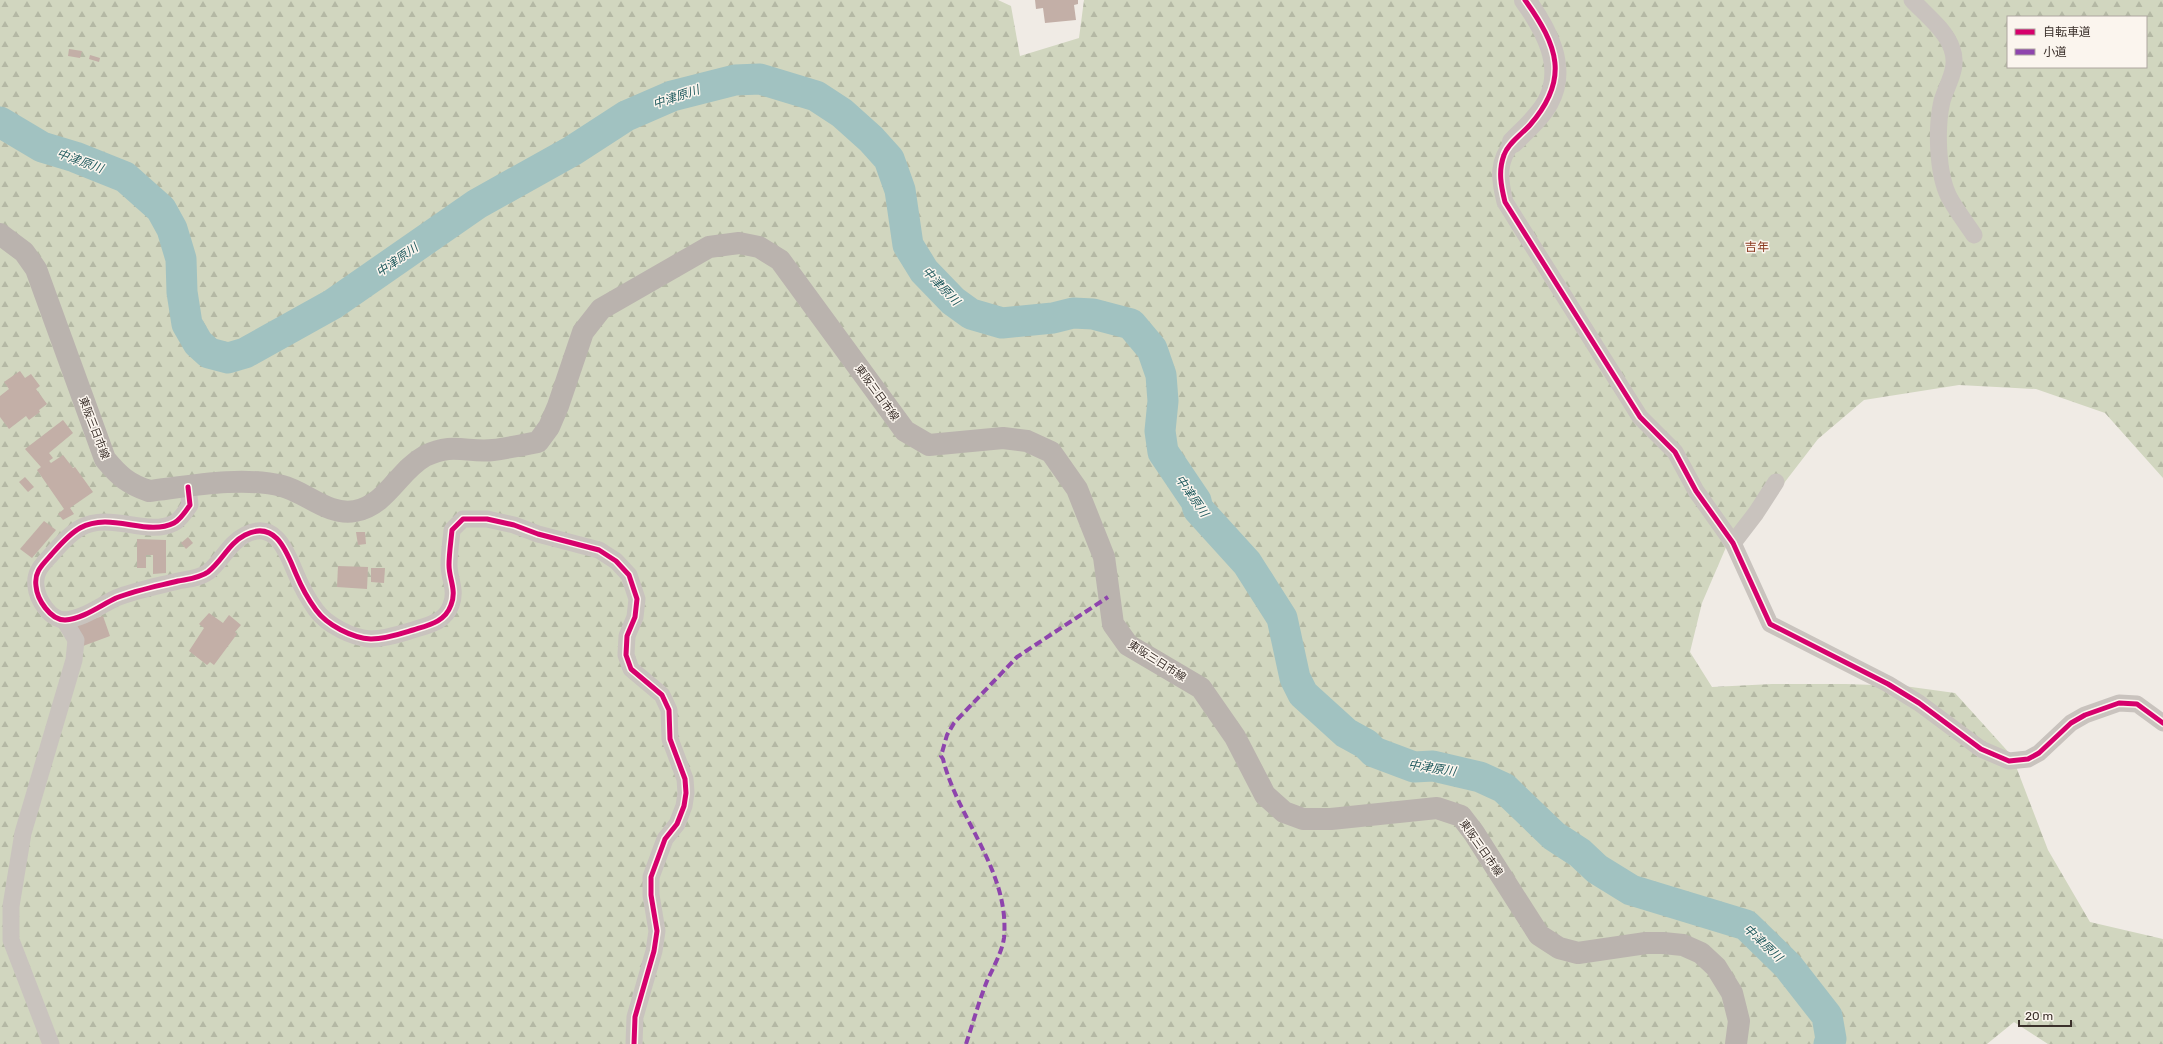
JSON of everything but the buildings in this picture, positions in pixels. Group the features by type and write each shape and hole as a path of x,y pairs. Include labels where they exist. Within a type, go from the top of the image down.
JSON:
{"main road":[{"name":"東阪三日市線","path":"0,234 24,252 36,270 104,459 119,476 136,486 149,491 245,481 282,486 330,509 354,511 377,503 402,475 425,456 451,447 492,450 538,442 549,427 558,406 583,332 601,309 709,247 739,243 760,247 780,260 905,431 929,445 1003,438 1027,441 1051,452 1077,489 1104,557 1113,624 1128,644 1201,688 1235,737 1265,795 1284,812 1303,819 1331,819 1437,808 1461,816 1474,833 1539,935 1559,948 1578,953 1646,943 1663,943 1683,945 1701,953 1716,966 1732,993 1739,1021 1736,1044"}],"street":[{"path":"1525,0 1539,20 1551,45 1555,65 1554,84 1548,102 1504,153 1500,170 1500,183 1505,202 1640,416 1675,452 1696,491 1733,543 1770,624 1888,684 1919,703 1981,749 1997,757 2010,761 2028,759 2039,752 2071,723 2085,715 2119,703 2137,704 2163,723"},
{"path":"1912,0 1947,38 1952,49 1954,59 1953,74 1942,100 1939,117 1942,178 1949,196 1974,235"},
{"path":"1733,543 1756,513 1776,482"},
{"path":"51,1044 11,940 11,906 23,833 74,660 76,640 64,620 52,615 42,603 36,588 36,574 53,553 80,528 110,521 149,526 163,526 176,523 190,505 188,487"},
{"path":"64,620 78,616 118,597 197,577 208,572 232,545 245,535 258,531 269,533 285,547 297,577 316,611 336,627 355,636 370,639 388,638 438,622 446,614 452,604 454,588 448,568 452,530 463,519 487,519 514,525 538,534 599,550 616,561 629,575 637,598 635,618 627,636 626,655 631,669 662,695 669,710 670,739 685,779 686,793 684,806 677,824 665,839 651,877 651,895 657,931 654,951 635,1017 634,1044"}],"green space":[{"path":"0,0 998,0 1011,6 1020,56 1079,38 1084,0 2163,0 2163,478 2105,413 2036,389 1959,385 1864,400 1818,439 1781,487 1733,531 1702,603 1690,652 1712,687 1772,684 1846,684 1904,686 1955,693 2012,756 2048,850 2090,922 2163,939 2163,1044 2048,1044 2014,1022 1987,1044 0,1044"}],"waterway":[{"name":"中津原川","path":"0,122 42,147 75,157 125,177 161,209 172,229 181,259 182,292 187,324 198,343 209,353 228,358 245,353 333,304 477,204 572,151 626,116 672,96 735,80 760,79 816,96 842,113 871,139 889,159 900,190 908,245 924,271 953,301 971,314 1002,323 1053,318 1073,313 1093,314 1131,324 1152,349 1161,375 1163,401 1160,431 1163,452 1196,501 1198,509 1247,563 1282,618 1295,678 1303,694 1346,733 1366,744 1374,752 1414,767 1433,766 1480,777 1504,788 1554,836 1580,853 1597,869 1631,890 1746,925 1788,966 1827,1016 1831,1039 1829,1044"}],"marked path":[{"path":"966,1044 984,989 1003,943 1004,914 999,890 991,868 950,781 941,756 947,735 954,723 1017,657 1108,597"}],"cycle path":[{"path":"1525,0 1545,32 1552,48 1555,62 1555,77 1551,93 1543,108 1530,125 1509,147 1504,155 1501,167 1501,184 1505,202 1640,417 1675,452 1696,491 1733,543 1770,624 1888,684 1919,703 1981,749 2009,761 2028,759 2039,753 2071,723 2085,715 2119,703 2137,704 2163,723"},
{"path":"188,487 190,505 181,518 174,523 163,527 104,522 92,523 72,533 45,562 37,573 37,591 49,613 59,619 72,619 124,595 147,588 198,577 213,568 239,538 256,531 265,531 279,541 289,557 307,597 321,616 340,630 356,636 371,639 403,633 436,622 445,615 453,600 453,589 449,570 452,530 463,519 487,519 514,525 538,534 599,550 616,561 629,575 637,599 635,617 627,636 626,655 631,669 662,695 669,710 670,739 685,779 686,793 684,806 677,824 665,839 651,877 651,895 657,931 654,951 635,1017 634,1044"}],"district":[{"name":"吉年","path":"1757,247"}]}
